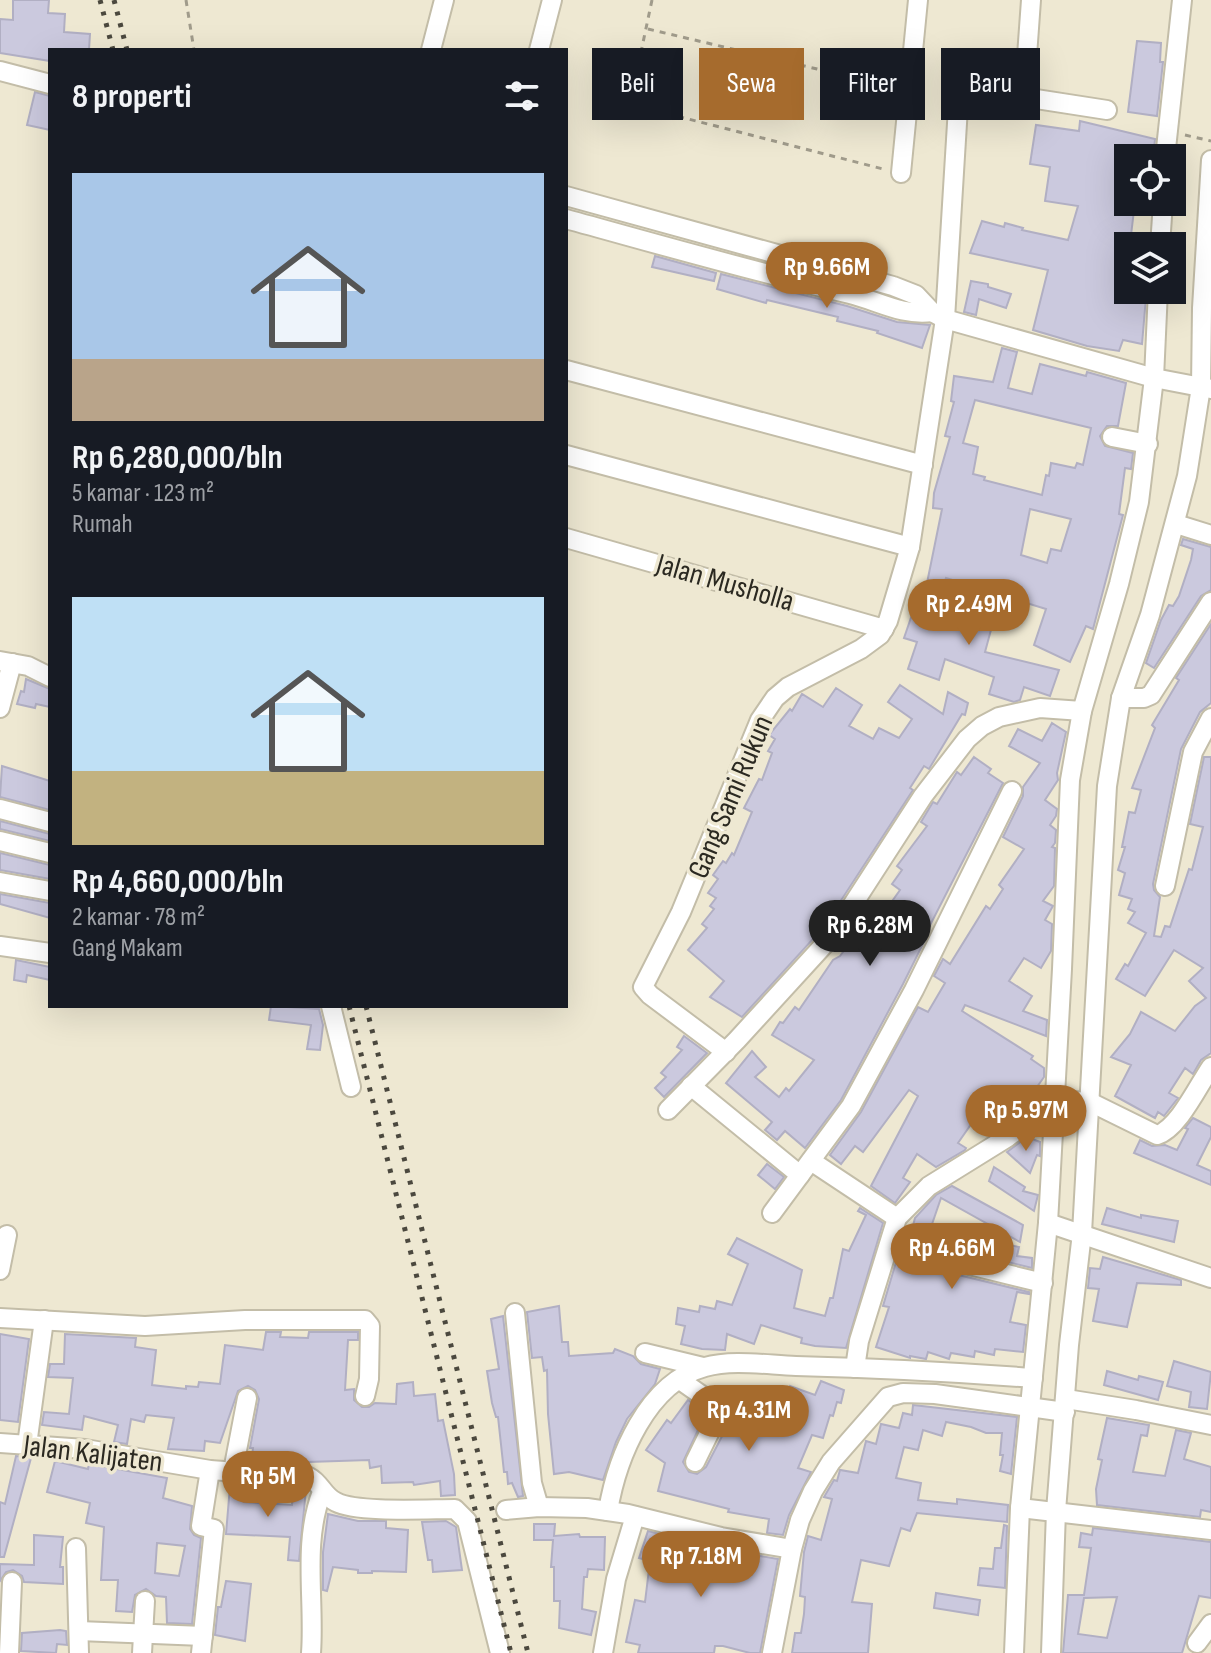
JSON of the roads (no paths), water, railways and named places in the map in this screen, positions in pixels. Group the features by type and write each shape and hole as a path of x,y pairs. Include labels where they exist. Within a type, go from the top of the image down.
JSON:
{"street":[{"path":"432,48 444,0"},
{"path":"540,48 552,0"},
{"path":"901,173 918,0"},
{"path":"1028,48 1031,0"},
{"path":"1167,144 1182,0"},
{"path":"0,71 48,83"},
{"path":"1040,100 1107,110"},
{"path":"884,629 910,547 923,465 957,120"},
{"path":"1051,1653 1051,1408 1033,1378 1043,1283 1074,1101 1084,872 1107,786 1121,698 1150,615 1187,476 1200,387 1211,160"},
{"path":"568,197 909,292 939,316"},
{"path":"616,233 620,212"},
{"path":"568,220 767,276 855,296 907,313 939,316 1157,378 1200,387"},
{"path":"767,276 771,253"},
{"path":"1014,1653 1023,1508 1069,1345 1079,1232 1074,1101 1084,872 1070,780 1082,711 1136,515 1157,378 1158,304"},
{"path":"568,371 923,465"},
{"path":"1112,437 1148,444"},
{"path":"568,456 910,547"},
{"path":"1176,524 1211,535"},
{"name":"Jalan Musholla","path":"568,539 884,629"},
{"path":"1121,698 1151,695 1211,602"},
{"name":"Gang Sami Rukun","path":"726,1052 643,987 681,912 760,720 788,687 861,649 884,629"},
{"path":"0,708 6,662 48,676"},
{"path":"668,1110 726,1052 833,935 923,796 967,739 999,717 1040,708 1082,711"},
{"path":"1165,886 1193,752 1211,718"},
{"path":"772,1213 858,1093 914,990 1012,791"},
{"path":"0,809 48,821"},
{"path":"0,841 48,853"},
{"path":"0,882 48,891"},
{"path":"0,946 48,953"},
{"path":"331,1008 351,1087"},
{"path":"1074,1101 1157,1135 1162,1134 1173,1126 1211,1067"},
{"path":"691,1086 806,1168 897,1218"},
{"path":"855,1368 859,1341 897,1218 929,1186 1074,1101"},
{"path":"1052,1224 1211,1278"},
{"path":"0,1270 7,1235"},
{"path":"949,1260 1043,1283"},
{"path":"515,1313 536,1495"},
{"path":"0,1318 145,1326 245,1320 365,1320 370,1326 369,1379 365,1396"},
{"path":"27,1445 44,1320"},
{"path":"645,1353 703,1367 748,1364 855,1368 903,1393 926,1383 1051,1408 1211,1425"},
{"path":"603,1653 616,1579 619,1508 633,1431 658,1396 686,1385 703,1367"},
{"path":"887,1382 1033,1378"},
{"path":"772,1653 796,1535 813,1491 887,1382"},
{"path":"686,1385 720,1411 695,1462"},
{"path":"233,1471 247,1398"},
{"name":"Jalan Kalijaten","path":"0,1443 85,1449 210,1470 309,1477 322,1492 339,1504 356,1508 455,1509 467,1521 500,1653"},
{"path":"79,1631 143,1644 202,1645 214,1529 201,1526 210,1470"},
{"path":"311,1653 312,1537 322,1492"},
{"path":"506,1510 536,1495 619,1508 721,1537 796,1535"},
{"path":"1023,1508 1211,1530"},
{"path":"76,1548 79,1653"},
{"path":"9,1653 5,1629 12,1582"},
{"path":"143,1644 145,1601"},
{"path":"1197,1643 1211,1624"}],"railway":[{"path":"100,0 112,48"},
{"path":"114,0 126,48"},
{"path":"350,1008 511,1653"},
{"path":"367,1008 528,1653"}]}
